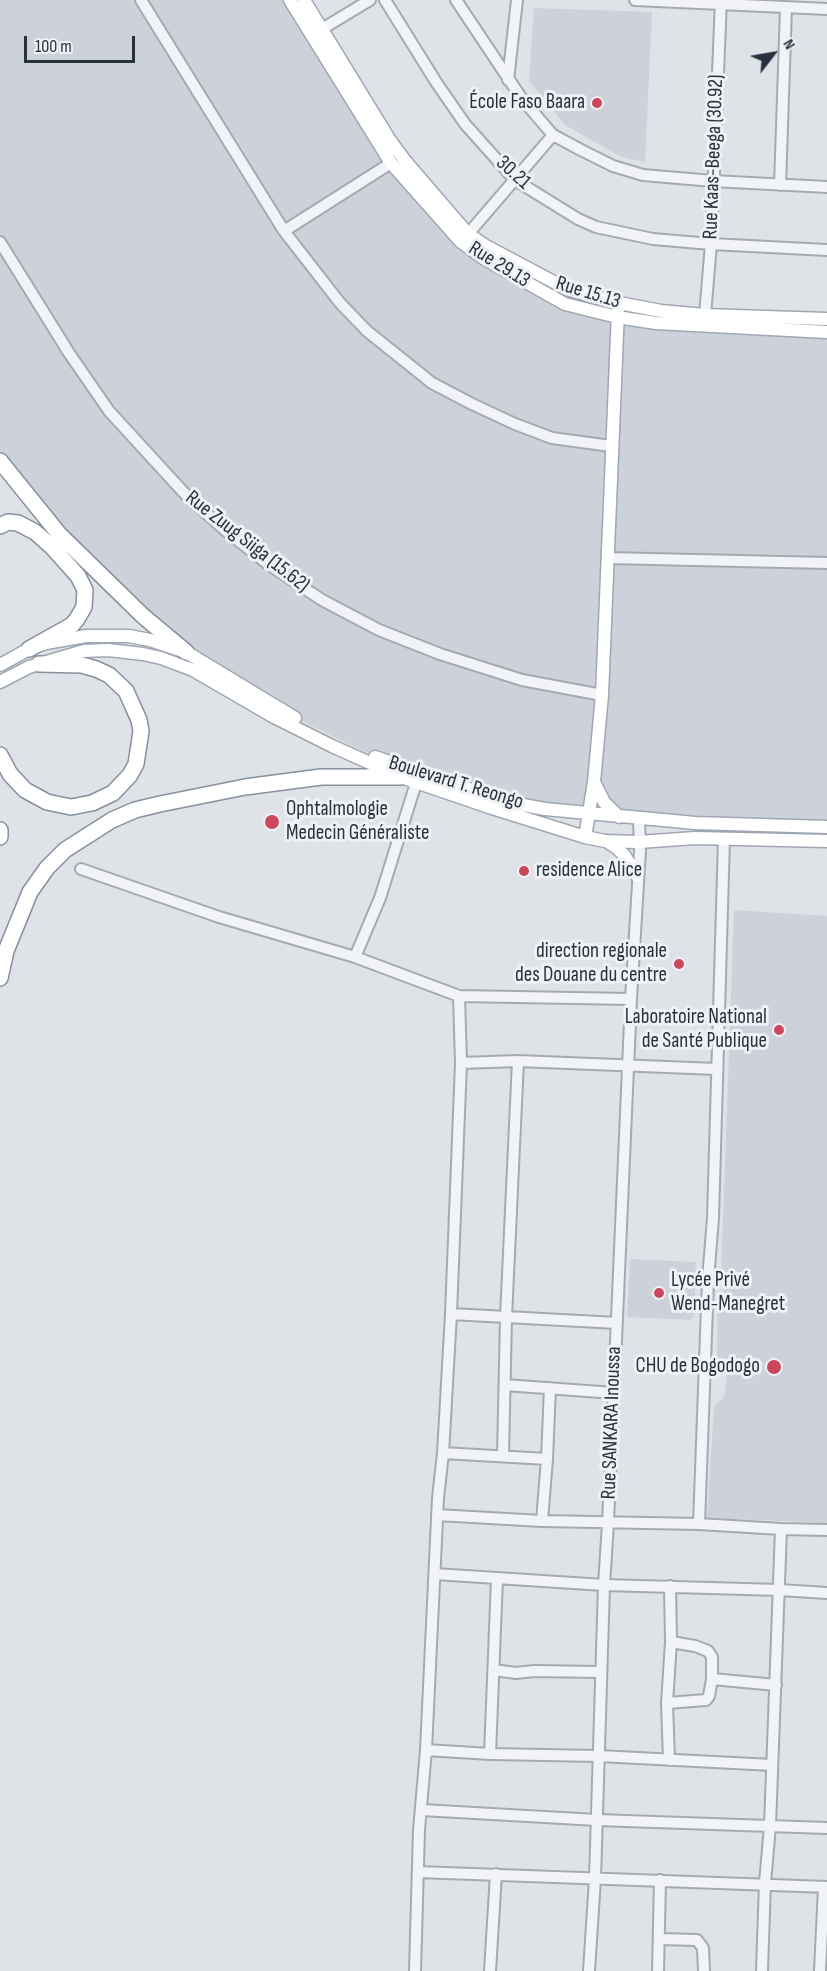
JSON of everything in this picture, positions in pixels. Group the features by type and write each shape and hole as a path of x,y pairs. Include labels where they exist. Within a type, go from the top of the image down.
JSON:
{"highway":[{"path":"0,461 59,534 143,616 186,652"},
{"path":"0,526 8,522 18,523 35,532 78,576 85,590 84,607 72,625 29,649"},
{"path":"0,755 10,774 25,790 47,802 71,807 92,803 113,793 130,775 136,764 141,731 140,720 126,691 109,675 82,664 39,664"},
{"path":"0,978 6,951 30,892 47,868 65,850 112,820 135,810 245,787 321,777 401,777"},
{"path":"0,830 0,837"}],"main road":[{"name":"Rue 29.13","path":"290,0 316,32 391,163 461,242 477,255 565,304 617,317 656,323 827,332"},
{"name":"Rue 15.13","path":"304,0 316,32 406,162 468,234 506,258 567,289 660,311 705,315 827,319"},
{"path":"585,837 594,782 602,695 619,303"},
{"name":"Boulevard T. Reongo","path":"0,665 29,649 86,636 129,636 150,640 186,652 281,711 377,758 507,802 545,809 695,823 827,827"},
{"name":"Boulevard T. Reongo","path":"0,682 39,664 84,651 108,650 161,658 193,670 284,722 401,777 585,837 605,841 639,842 694,838 827,841"},
{"path":"594,782 604,802 619,817"},
{"path":"605,841 625,856 637,876"}],"street":[{"path":"141,0 284,231 340,303 367,331 432,383 515,424 552,438 611,446"},
{"path":"316,32 370,0"},
{"name":"30.21","path":"385,0 465,124 515,180 555,206 596,227 653,239 827,250"},
{"path":"456,0 508,80 553,135 613,166 643,175 827,187"},
{"path":"508,80 517,0"},
{"path":"634,0 720,2 827,9"},
{"name":"Rue Kaas-Beega (30.92)","path":"705,315 711,244 720,2"},
{"path":"780,185 786,8"},
{"path":"468,234 553,135"},
{"path":"284,231 391,163"},
{"name":"Rue Zuug Siiga (15.62)","path":"0,242 69,353 109,411 186,495 268,564 322,600 379,630 440,654 522,680 602,695"},
{"path":"607,558 827,562"},
{"path":"355,957 382,891 416,783"},
{"name":"Rue SANKARA Inoussa","path":"589,1971 595,1879 600,1672 615,1393 639,817"},
{"path":"699,1524 712,1218 724,839"},
{"path":"81,869 219,917 355,957 459,996 631,999"},
{"path":"416,1971 418,1872 437,1515 451,1314 461,1063 459,996"},
{"path":"461,1063 518,1061 716,1069"},
{"path":"503,1456 502,1422 518,1061"},
{"path":"451,1314 617,1323"},
{"path":"505,1385 615,1393"},
{"path":"542,1521 550,1388"},
{"path":"443,1454 547,1459"},
{"path":"437,1515 542,1521 699,1524 827,1530"},
{"path":"762,1971 781,1529"},
{"path":"435,1574 604,1585 827,1593"},
{"path":"490,1754 497,1579"},
{"path":"669,1586 671,1642 667,1704 669,1760"},
{"path":"667,1704 706,1700 709,1696 712,1678 712,1657 708,1651 671,1642"},
{"path":"494,1670 516,1673 600,1672"},
{"path":"712,1678 776,1685"},
{"path":"426,1750 772,1765"},
{"path":"422,1810 597,1820 827,1828"},
{"path":"418,1872 826,1887 820,1971"},
{"path":"490,1971 496,1874"},
{"path":"658,1971 660,1880"},
{"path":"660,1940 697,1941 703,1948 704,1971"}],"shaded area":[{"path":"0,0 290,0 391,163 461,242 565,304 617,317 827,331 827,827 545,809 377,758 281,711 213,668 59,534 0,461"},
{"name":"École Faso Baara","path":"534,8 652,12 645,162 621,157 565,125 529,81"},
{"path":"734,910 827,916 827,1523 707,1518 714,1406 724,1397 727,1371 717,1363 718,1297 724,1291 726,1275 721,1274"},
{"path":"630,1259 696,1262 694,1317 689,1320 627,1317"}],"place":[{"name":"École Faso Baara","path":"597,103"},
{"name":"Ophtalmologie Medecin Généraliste","path":"272,822"},
{"name":"residence Alice","path":"524,871"},
{"name":"direction regionale des Douane du centre","path":"679,964"},
{"name":"Laboratoire National de Santé Publique","path":"779,1030"},
{"name":"Lycée Privé Wend-Manegret","path":"659,1293"},
{"name":"CHU de Bogodogo","path":"774,1367"}]}
